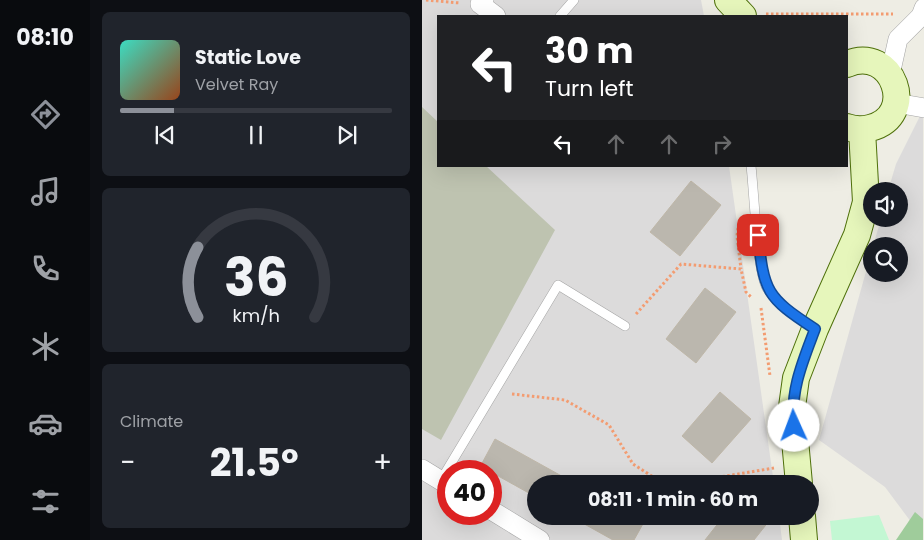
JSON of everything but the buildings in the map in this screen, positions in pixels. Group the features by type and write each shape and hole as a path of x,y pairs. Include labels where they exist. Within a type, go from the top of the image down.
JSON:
{"street":[{"path":"482,2 495,15"},
{"path":"890,75 898,39 922,12"},
{"path":"798,474 792,407 796,378 815,329 857,235 866,202 854,129 878,126 888,119 896,103 896,90 890,75 880,65 866,60 848,64"},
{"path":"896,103 924,108"},
{"path":"422,469 437,478"},
{"path":"502,517 540,540"},
{"path":"803,525 804,540"}],"lane":[{"path":"561,15 574,0"},
{"path":"752,167 762,267 766,286 776,301 815,329"},
{"path":"458,460 494,393 558,285 625,326"}],"path":[{"path":"426,0 482,2"},
{"path":"738,10 922,12"},
{"path":"625,326 681,264 741,269 746,292 761,307 771,382"},
{"path":"494,393 565,400 609,425 633,464 650,475"}],"shaded area":[{"path":"422,0 701,0 704,15 437,15 437,167 729,167 773,475 527,475 527,525 780,525 782,540 422,540"},
{"path":"422,107 437,121 437,167 487,167 555,230 441,440 422,429"},
{"path":"923,110 923,538 885,487 819,440 863,282 908,282 908,237 876,237 879,227 908,227 908,182 891,182 896,164"}],"green space":[{"path":"915,512 923,519 923,540 896,540"},
{"path":"879,515 889,540 832,540 830,521"}],"route":[{"path":"758,235 766,286 776,301 815,329 796,378 792,407 794,426"}]}
